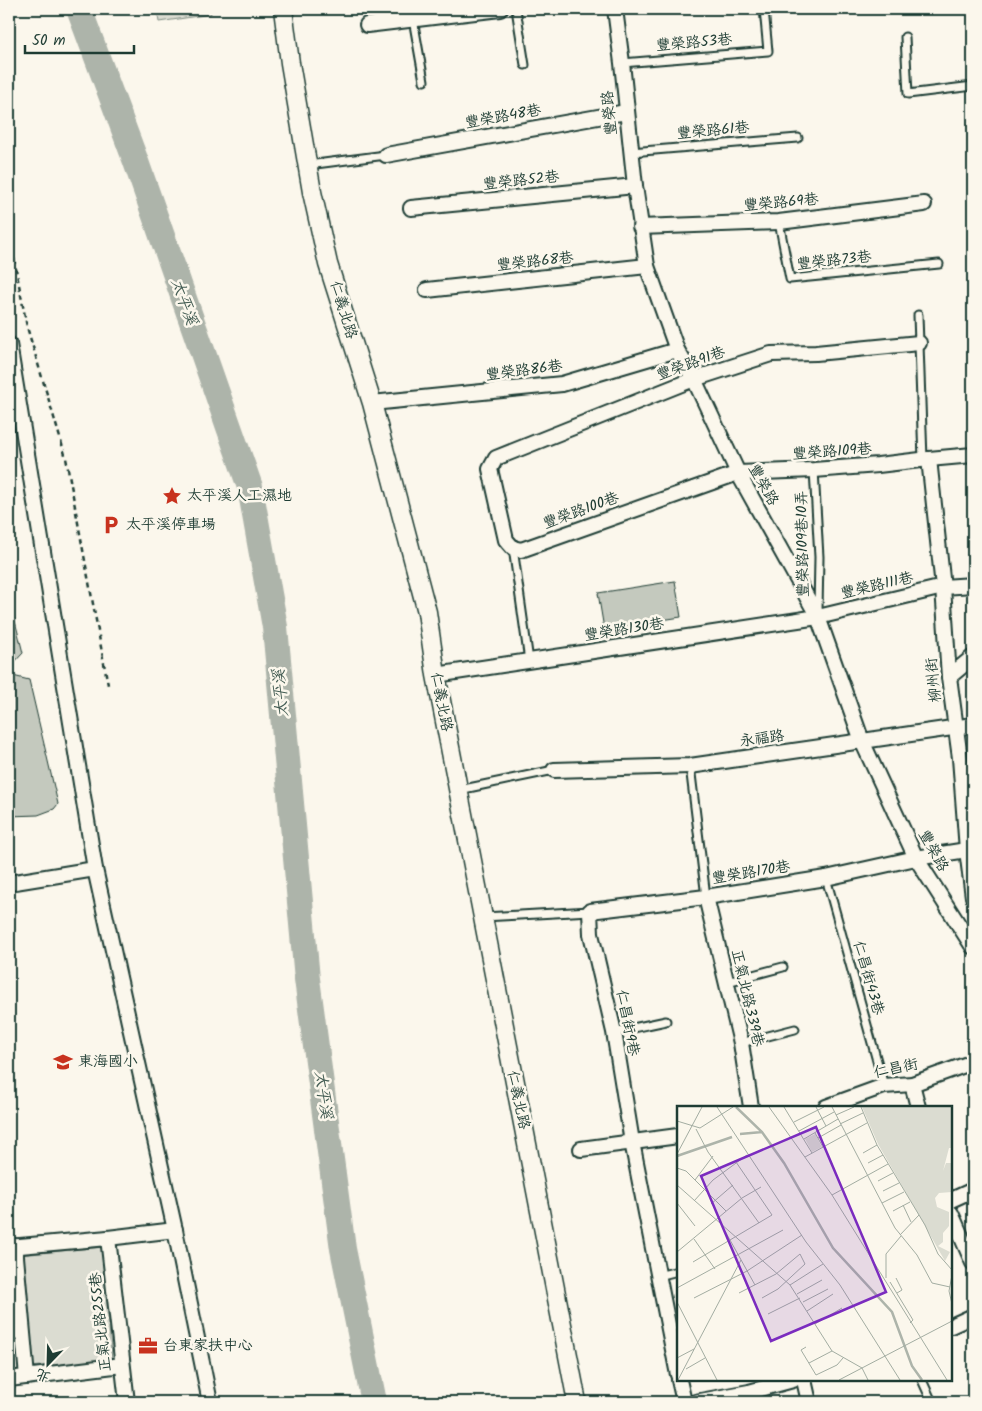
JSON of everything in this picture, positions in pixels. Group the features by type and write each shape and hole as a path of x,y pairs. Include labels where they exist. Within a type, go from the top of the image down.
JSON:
{"street":[{"name":"仁義北路","path":"283,9 307,165 328,264 372,403 427,612 436,676 577,1402"},
{"path":"367,25 500,9"},
{"name":"豐榮路","path":"615,9 634,186 646,266 676,350 694,379 738,473 818,617 862,741 916,858 973,948"},
{"name":"豐榮路48巷","path":"386,155 626,112"},
{"name":"豐榮路52巷","path":"412,208 634,186"},
{"name":"豐榮路69巷","path":"640,227 778,222 924,204"},
{"name":"豐榮路68巷","path":"427,290 646,266"},
{"name":"豐榮路91巷","path":"513,548 506,540 490,469 496,458 694,379 771,354 816,353 919,343"},
{"path":"9,344 95,869 175,1230 210,1402"},
{"name":"豐榮路86巷","path":"372,403 562,384 676,350"},
{"name":"豐榮路109巷","path":"738,473 814,470 973,455"},
{"name":"柳州街","path":"926,459 943,587 949,677 970,850 973,897"},
{"name":"豐榮路100巷","path":"513,548 521,550 738,473"},
{"name":"豐榮路111巷","path":"818,617 943,587 973,585"},
{"name":"豐榮路130巷","path":"436,676 818,617"},
{"path":"949,677 973,657"},
{"name":"永福路","path":"554,770 690,766 973,725"},
{"name":"豐榮路170巷","path":"590,911 706,897 826,878 916,858 970,850"},
{"path":"9,883 95,869"},
{"name":"正氣北路339巷","path":"706,897 742,1043 751,1106"},
{"name":"仁昌街9巷","path":"590,911 591,934 614,1032 632,1142 677,1370"},
{"name":"仁昌街","path":"829,1106 884,1086 912,1084 973,1062"},
{"path":"912,1084 918,1106"},
{"path":"581,1149 677,1136"},
{"path":"952,1200 973,1190"},
{"path":"952,1215 973,1263"},
{"path":"27,1377 15,1331 12,1246 175,1230"},
{"name":"正氣北路255巷","path":"108,1238 127,1402"},
{"path":"952,1326 973,1316"},
{"path":"9,1380 122,1365"},
{"path":"679,1381 684,1402"},
{"path":"695,1402 749,1392 790,1381"},
{"path":"804,1381 808,1402"}],"lane":[{"path":"516,9 525,65"},
{"name":"豐榮路53巷","path":"622,63 768,51 764,9"},
{"path":"413,19 424,81"},
{"path":"905,37 908,94 973,86"},
{"name":"豐榮路61巷","path":"631,152 798,138"},
{"path":"307,165 386,155"},
{"name":"豐榮路73巷","path":"778,222 790,279 939,264"},
{"path":"918,315 926,459"},
{"name":"豐榮路109巷10弄","path":"814,470 819,558 818,617"},
{"path":"513,548 528,661"},
{"path":"690,766 706,897"},
{"path":"458,790 554,770"},
{"name":"仁昌街43巷","path":"826,878 884,1086"},
{"path":"483,917 590,911"},
{"path":"727,982 783,967"},
{"path":"614,1032 666,1021"},
{"path":"742,1043 795,1028"},
{"path":"658,1276 677,1271"},
{"path":"922,1381 932,1402"}],"path":[{"path":"9,232 27,327 66,458 108,685"}],"shaded area":[{"path":"157,9 210,9 211,14 159,22"},
{"path":"102,1247 112,1360 30,1367 20,1255"}],"building":[{"path":"675,581 681,617 604,629 598,593"},
{"path":"13,613 23,653 9,668 9,614"},
{"path":"9,675 29,680 58,804 54,809 38,815 9,816"}],"waterway":[{"name":"太平溪","path":"79,9 135,159 250,487 275,627 307,979 343,1249 374,1402"}],"place":[{"name":"太平溪人工濕地","path":"172,496"},
{"name":"太平溪停車場","path":"111,525"},
{"name":"東海國小","path":"63,1062"},
{"name":"台東家扶中心","path":"148,1346"}]}
